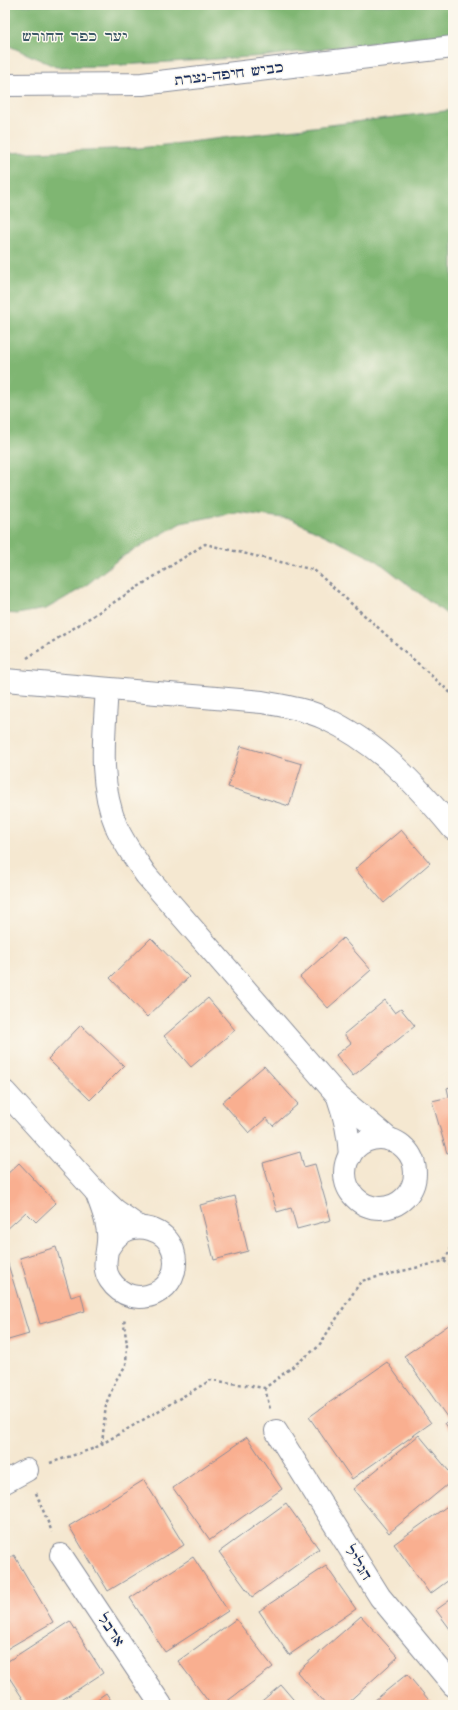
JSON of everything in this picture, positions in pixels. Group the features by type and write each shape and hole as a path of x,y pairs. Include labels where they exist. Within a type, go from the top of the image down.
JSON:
{"main road":[{"name":"כביש חיפה-נצרת","path":"5,85 142,84 453,47"},
{"path":"5,680 262,702 290,707 324,718 362,740 392,762 421,791 453,829"},
{"path":"107,689 104,736 104,781 117,828 128,849 146,875 338,1096 390,1140"},
{"path":"5,1092 96,1192 115,1210 139,1227"},
{"path":"338,1096 345,1116 349,1137 350,1156"},
{"path":"379,1138 390,1140 399,1144 407,1151 415,1170 411,1190 398,1203 389,1207 370,1207 361,1203 354,1197 345,1180 345,1171 350,1156 359,1145 369,1140 379,1138"},
{"path":"96,1192 105,1216 109,1233 105,1259 109,1278 114,1286 130,1296 149,1296 158,1292 168,1283 175,1269 175,1259 172,1248 167,1240 150,1228 139,1227 129,1229 112,1241 107,1250"},
{"name":"הגליל","path":"276,1431 380,1597 453,1685"},
{"path":"5,1482 27,1470"},
{"name":"ארבל","path":"61,1555 161,1705"}],"path":[{"path":"22,661 205,544 314,570 453,695"},
{"path":"61,1555 27,1470 95,1448 212,1380 265,1388 318,1347 361,1281 444,1261 453,1245"},
{"path":"444,1261 453,1267"},
{"path":"102,1444 106,1404 116,1380 126,1365 127,1344 124,1325 130,1296"}],"green space":[{"name":"יער כפר החורש","path":"5,5 453,5 453,33 267,56 105,66 56,67 5,44"},
{"path":"453,110 453,619 376,560 291,519 236,512 181,523 120,558 84,587 46,609 17,614 5,613 5,153 140,148"}],"building":[{"path":"241,746 302,764 289,806 228,787"},
{"path":"401,830 430,863 384,903 355,869"},
{"path":"151,938 189,977 147,1017 110,978"},
{"path":"343,938 371,970 328,1008 300,977"},
{"path":"208,998 235,1030 191,1067 164,1036"},
{"path":"385,1000 395,1013 401,1009 415,1026 353,1076 336,1055 351,1043 344,1034"},
{"path":"81,1025 124,1066 90,1100 48,1059"},
{"path":"264,1066 298,1104 273,1126 266,1118 249,1133 222,1102"},
{"path":"453,1086 453,1151 447,1153 432,1101 449,1097 447,1088"},
{"path":"300,1152 304,1167 315,1164 331,1220 297,1229 291,1208 277,1212 263,1163"},
{"path":"19,1163 56,1203 36,1222 26,1212 5,1231 5,1176"},
{"path":"235,1196 248,1251 214,1260 200,1205"},
{"path":"56,1247 71,1297 81,1294 85,1311 40,1324 20,1258"},
{"path":"5,1254 29,1334 5,1341"},
{"path":"453,1322 453,1412 447,1417 404,1356"},
{"path":"387,1362 431,1423 352,1479 309,1417"},
{"path":"453,1417 453,1435 445,1423"},
{"path":"419,1435 453,1476 453,1480 389,1533 353,1489"},
{"path":"247,1437 282,1489 210,1540 173,1488"},
{"path":"144,1480 184,1545 108,1591 69,1526"},
{"path":"453,1502 453,1577 430,1594 394,1544"},
{"path":"286,1503 319,1549 252,1597 219,1552"},
{"path":"14,1555 53,1622 5,1650 5,1560"},
{"path":"193,1557 228,1611 165,1652 130,1598"},
{"path":"326,1566 356,1609 289,1655 259,1611"},
{"path":"453,1598 453,1633 436,1610"},
{"path":"361,1616 398,1657 345,1705 326,1705 297,1672"},
{"path":"236,1619 273,1667 222,1705 211,1705 178,1661"},
{"path":"70,1621 103,1673 54,1705 27,1705 5,1671 5,1663"},
{"path":"407,1674 433,1705 369,1705"},
{"path":"281,1685 298,1705 257,1705"},
{"path":"106,1693 114,1705 89,1705"}]}
